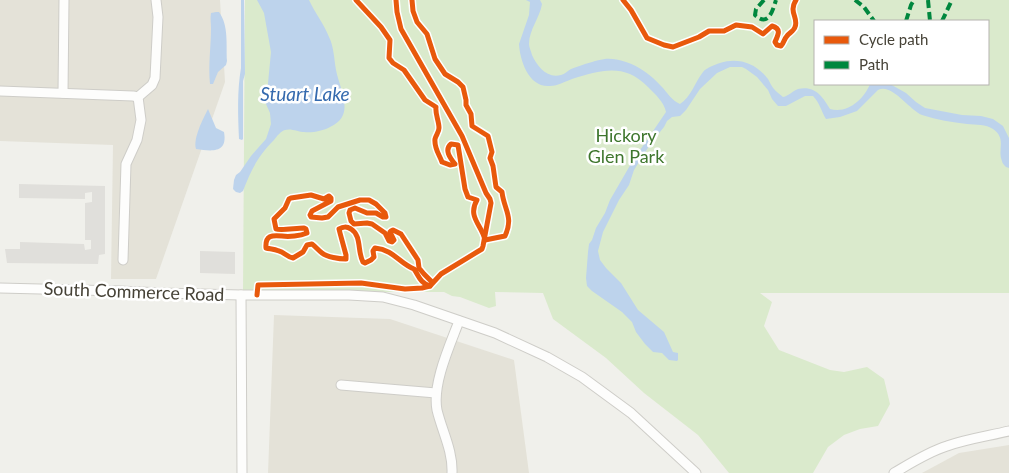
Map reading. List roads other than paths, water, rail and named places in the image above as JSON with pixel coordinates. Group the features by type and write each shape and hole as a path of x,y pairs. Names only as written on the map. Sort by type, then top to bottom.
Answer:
{"street":[{"path":"63,93 64,0"},
{"path":"0,91 136,96 152,85 156,78 158,17 156,0"},
{"path":"123,260 126,164 137,140 141,120 136,96"},
{"name":"South Commerce Road","path":"0,288 241,295 242,473"},
{"path":"241,295 349,295 383,297 414,305 495,333 539,353 582,377 631,413 696,473"},
{"path":"452,473 452,462 437,409 436,393 459,320"},
{"path":"341,385 436,393"},
{"path":"894,473 933,451 947,446 962,441 1009,432"}],"water":[{"path":"241,0 244,0 245,74 243,81 242,140 239,139 238,112 241,68"},
{"name":"Stuart Lake","path":"257,0 309,0 331,41 336,70 343,94 344,109 338,122 324,130 302,132 287,130 281,133 259,158 243,191 240,193 233,189 236,175 266,139 271,124 270,113 266,104 271,52 264,13"},
{"path":"526,0 540,0 542,4 529,39 529,45 537,63 543,71 551,75 561,75 573,68 601,60 620,60 636,66 645,72 672,99 680,104 706,69 727,61 740,61 752,65 763,73 772,87 783,97 798,89 814,90 830,109 837,110 854,104 864,95 870,85 892,85 906,93 925,108 962,115 981,116 993,119 1003,126 1009,138 1009,168 1002,162 1000,137 990,127 950,122 922,115 889,90 878,90 857,111 840,117 826,119 813,96 805,96 786,106 778,106 757,77 746,69 730,67 717,73 700,89 680,116 672,117 667,121 651,143 634,170 629,185 603,232 598,251 600,260 621,283 638,310 664,332 673,352 678,353 677,361 669,360 662,353 653,352 636,332 632,322 622,312 587,286 586,278 589,244 596,228 632,162 666,112 665,108 656,95 639,79 621,72 603,71 593,73 553,86 536,83 527,72 521,58 519,44 529,15 530,2"},
{"path":"219,12 224,23 227,61 226,65 218,72 213,84 210,84 211,13"},
{"path":"208,109 216,128 224,132 225,139 221,148 217,150 196,149 195,145 197,134"}],"park label":[{"name":"Hickory Glen Park","path":"626,146"}]}
